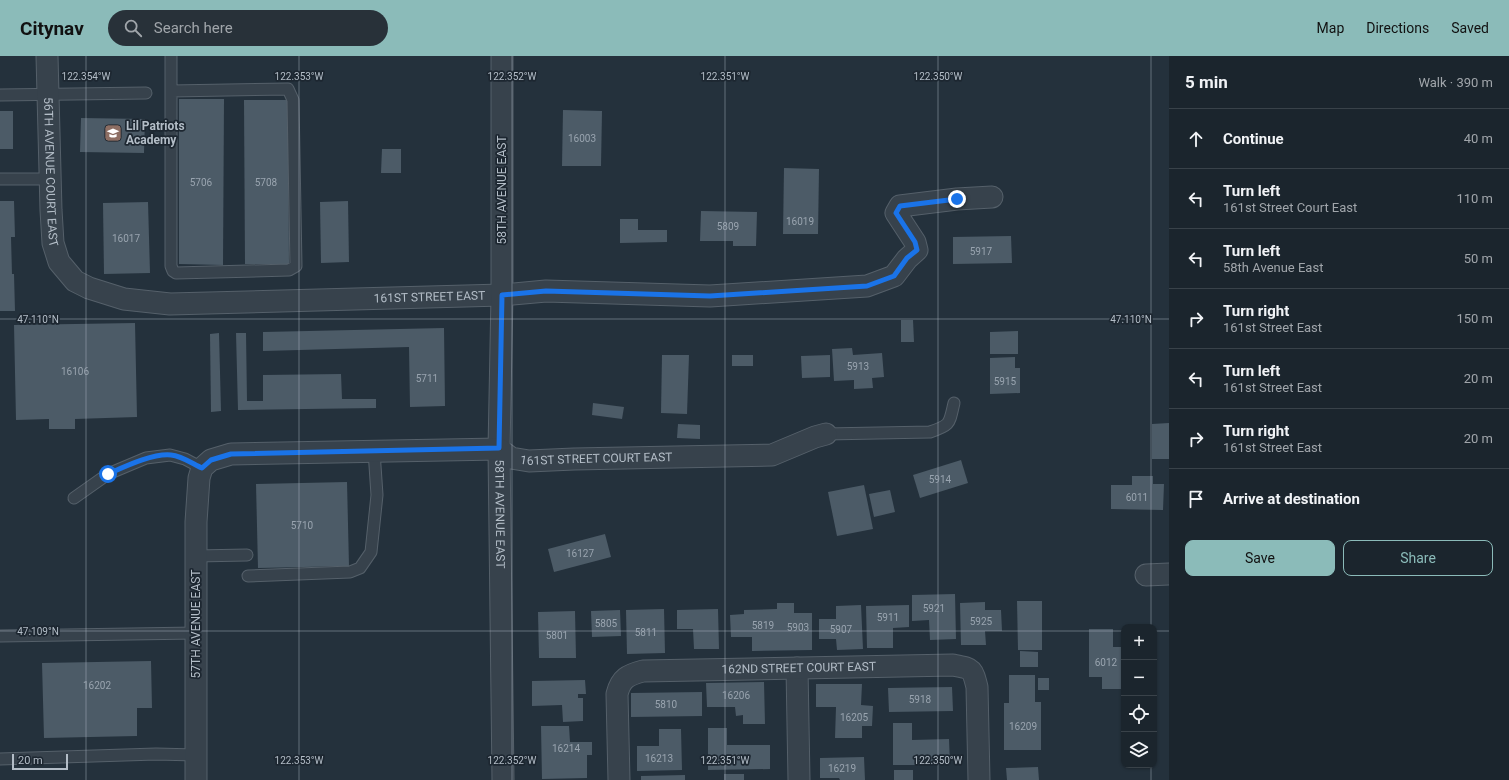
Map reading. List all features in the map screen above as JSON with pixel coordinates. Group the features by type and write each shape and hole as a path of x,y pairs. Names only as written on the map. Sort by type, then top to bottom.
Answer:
{"street":[{"name":"56TH AVENUE COURT EAST","path":"47,56 50,205 53,243 59,262 75,281"},
{"name":"58TH AVENUE EAST","path":"502,56 502,295 499,448 503,780"},
{"name":"161ST STREET EAST","path":"75,281 89,288 124,299 170,304 502,295 546,291 710,296 867,286 894,276 907,258 917,250 915,242 896,213 900,206 957,199 992,197"},
{"name":"161ST STREET COURT EAST","path":"499,448 511,458 529,461 772,455 826,434"},
{"path":"202,468 211,460 231,454 499,448"},
{"name":"57TH AVENUE EAST","path":"196,780 196,522 199,478 202,468"},
{"path":"1146,575 1169,574"},
{"name":"162ND STREET COURT EAST","path":"619,780 617,694 620,684 631,674 643,671 953,665 969,668 973,672 977,686 979,780"},
{"path":"797,668 799,780"}],"lane":[{"path":"171,56 171,91 171,266 173,271 176,273 289,270 294,268 296,266 296,250 293,100 291,93 288,89 171,91"},
{"path":"0,95 146,93"},
{"path":"0,179 50,179"},
{"path":"826,434 930,432 944,427 949,422 954,403"},
{"path":"248,576 350,572 360,568 371,552 372,545 377,495 374,451"},
{"path":"74,498 108,474 146,458 170,455 184,459 202,468"},
{"path":"196,556 247,555"},
{"path":"0,636 196,633"},
{"path":"0,759 156,754 196,756"}],"building":[{"path":"179,99 224,99 223,265 179,264"},
{"path":"244,100 288,100 289,264 245,264"},
{"path":"563,110 602,111 601,166 562,166"},
{"path":"0,111 13,111 13,149 0,149"},
{"path":"81,118 145,119 144,153 80,152"},
{"path":"382,149 401,149 401,173 381,173"},
{"path":"784,168 819,169 818,234 783,234"},
{"path":"0,201 14,201 15,237 11,237 15,311 0,311"},
{"path":"348,201 349,262 321,263 320,202"},
{"path":"148,202 150,273 104,274 103,203"},
{"path":"701,211 757,212 756,246 733,246 733,241 700,241"},
{"path":"620,219 638,219 638,230 667,230 667,242 620,243"},
{"path":"1011,236 1012,263 953,264 953,237"},
{"path":"901,320 913,320 914,342 901,342"},
{"path":"135,323 137,417 75,419 75,429 49,429 49,419 16,420 14,325"},
{"path":"444,328 445,406 410,407 409,347 263,351 263,332"},
{"path":"1018,331 1018,354 990,354 990,332"},
{"path":"219,333 221,411 211,412 210,334"},
{"path":"236,333 246,333 247,401 263,401 263,375 341,374 342,399 376,399 376,408 238,410"},
{"path":"852,348 853,355 882,353 884,377 872,378 873,388 854,389 854,380 834,381 832,349"},
{"path":"662,355 689,355 687,414 661,413"},
{"path":"732,355 753,355 753,366 732,366"},
{"path":"830,355 830,377 802,378 801,356"},
{"path":"1015,357 1015,368 1020,368 1020,393 990,394 990,358"},
{"path":"593,403 624,407 622,419 592,415"},
{"path":"1169,423 1169,459 1152,459 1152,424"},
{"path":"678,424 700,425 700,439 677,438"},
{"path":"961,460 968,483 920,498 913,475"},
{"path":"1132,476 1153,476 1153,484 1164,484 1163,510 1111,509 1111,485 1132,485"},
{"path":"347,482 349,566 258,568 256,484"},
{"path":"864,485 873,529 837,536 828,492"},
{"path":"890,490 895,512 874,517 869,494"},
{"path":"605,534 611,557 554,572 548,549"},
{"path":"955,594 956,639 930,640 929,620 912,621 912,595"},
{"path":"1017,601 1042,601 1042,650 1018,650"},
{"path":"985,602 985,610 1001,610 1002,631 985,631 986,645 961,645 960,603"},
{"path":"777,603 794,603 794,613 812,613 812,650 752,651 752,637 731,637 730,615 744,614 744,610 777,609"},
{"path":"861,605 863,649 837,650 836,639 819,639 819,619 836,619 836,606"},
{"path":"909,605 909,627 893,628 893,648 867,648 866,606"},
{"path":"664,609 665,653 627,654 626,610"},
{"path":"718,609 719,649 694,649 693,629 677,629 677,610"},
{"path":"620,610 621,636 592,637 591,611"},
{"path":"575,611 576,658 539,658 538,612"},
{"path":"1089,629 1113,629 1113,647 1121,647 1121,689 1102,689 1102,677 1089,677"},
{"path":"1020,651 1038,652 1038,667 1020,667"},
{"path":"151,661 152,708 137,708 137,736 44,738 42,663"},
{"path":"1009,675 1035,675 1035,702 1041,702 1041,750 1004,750 1004,703 1009,703"},
{"path":"1038,678 1049,678 1049,690 1038,690"},
{"path":"585,680 586,694 578,694 578,698 583,698 583,721 563,722 562,705 532,706 532,681"},
{"path":"764,682 765,724 743,724 743,715 736,716 735,707 707,707 706,683"},
{"path":"816,684 862,684 861,705 873,706 872,726 862,726 862,738 835,738 836,707 816,707"},
{"path":"952,687 953,711 889,712 888,688"},
{"path":"702,692 702,716 631,717 631,693"},
{"path":"893,723 912,723 912,740 949,739 950,765 893,765"},
{"path":"541,726 569,726 570,742 592,742 592,755 587,755 587,778 542,779"},
{"path":"708,728 727,728 727,745 770,745 770,769 708,770"},
{"path":"659,729 681,729 682,770 637,771 637,746 659,746"},
{"path":"864,757 865,780 820,778 820,758"},
{"path":"1038,767 1039,780 1007,780 1006,768"},
{"path":"894,770 913,770 913,780 894,780"},
{"path":"724,774 744,774 744,780 724,780"},
{"path":"685,775 685,780 641,780 641,776"}],"place":[{"name":"Lil Patriots Academy","path":"113,133"}],"route":[{"path":"108,474 146,458 170,455 184,459 202,468 211,460 231,454 499,448 502,295 546,291 710,296 867,286 894,276 907,258 917,250 915,242 896,213 900,206 957,199"}]}
